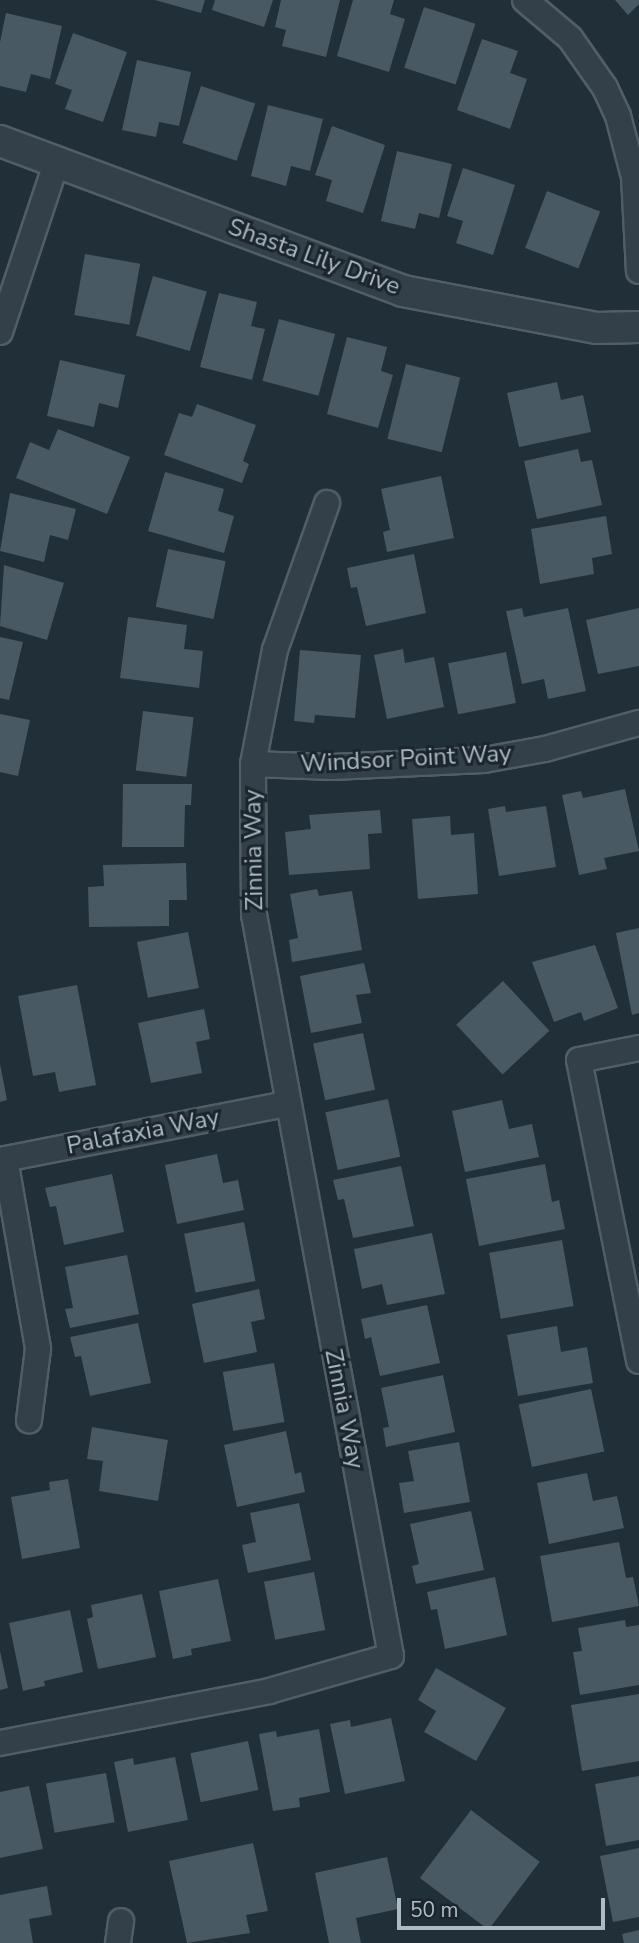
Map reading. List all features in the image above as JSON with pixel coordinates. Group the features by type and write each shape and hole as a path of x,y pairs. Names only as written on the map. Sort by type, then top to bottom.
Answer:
{"street":[{"path":"525,0 570,38 600,80 618,116 635,177 639,271"},
{"name":"Shasta Lily Drive","path":"0,141 403,291 528,318 597,328 639,327"},
{"path":"0,332 57,161"},
{"name":"Zinnia Way","path":"0,1742 269,1691 391,1656 286,1104 254,915 253,765 275,650 327,503"},
{"name":"Windsor Point Way","path":"253,765 332,767 484,760 545,749 639,723"},
{"path":"639,1048 579,1060 639,1361"},
{"name":"Palafaxia Way","path":"3,1159 286,1104"},
{"path":"3,1159 38,1349 29,1420"}],"building":[{"path":"155,0 205,0 201,13"},
{"path":"215,0 273,0 264,27 212,10"},
{"path":"281,0 340,0 326,57 282,46 286,30 275,27"},
{"path":"353,0 394,0 390,14 405,19 389,72 337,56"},
{"path":"615,0 639,0 639,4 628,15"},
{"path":"424,7 475,24 456,85 404,68"},
{"path":"6,13 62,26 50,79 31,74 26,92 0,86 0,42"},
{"path":"73,33 127,52 103,122 65,109 72,90 55,84"},
{"path":"482,39 518,51 510,73 527,79 510,129 457,110"},
{"path":"137,60 191,72 179,126 159,122 156,137 122,130"},
{"path":"201,86 255,104 237,161 182,143"},
{"path":"268,105 323,119 310,171 291,166 286,186 251,176"},
{"path":"332,126 385,145 363,213 326,201 332,180 315,175"},
{"path":"397,151 452,164 439,218 419,213 415,229 381,221"},
{"path":"463,168 515,185 493,255 456,243 463,221 447,216"},
{"path":"547,191 600,211 578,268 525,248"},
{"path":"85,254 140,264 129,325 74,315"},
{"path":"153,276 207,291 190,351 136,336"},
{"path":"219,293 257,302 251,326 265,329 252,380 200,367"},
{"path":"279,319 335,334 318,396 262,381"},
{"path":"347,337 387,347 381,371 393,375 378,428 327,414"},
{"path":"60,360 125,375 118,408 99,403 94,427 47,416"},
{"path":"406,364 460,378 442,452 387,439"},
{"path":"557,382 561,400 583,395 591,432 519,447 507,393"},
{"path":"197,404 256,425 243,461 249,464 242,483 164,455 179,413 192,417"},
{"path":"58,429 130,457 107,514 16,478 30,442 49,450"},
{"path":"578,449 581,462 592,460 602,505 537,519 524,461"},
{"path":"165,472 224,489 218,511 234,516 224,553 148,531"},
{"path":"441,476 454,538 387,552 383,532 390,530 381,489"},
{"path":"10,493 76,509 68,540 50,535 44,562 0,551"},
{"path":"606,516 612,554 592,558 594,574 540,584 531,529"},
{"path":"168,549 226,561 213,619 156,607"},
{"path":"414,554 426,613 366,626 357,587 351,588 347,568"},
{"path":"4,565 64,583 47,640 0,626"},
{"path":"522,608 524,617 568,608 586,691 548,699 544,679 522,684 506,611"},
{"path":"639,608 639,666 598,674 586,620"},
{"path":"128,617 187,625 184,649 203,651 199,688 120,678"},
{"path":"0,637 23,642 9,700 0,698"},
{"path":"403,649 405,663 434,657 444,707 387,719 374,655"},
{"path":"300,650 361,655 355,718 315,715 314,723 294,721"},
{"path":"506,652 516,703 458,714 448,663"},
{"path":"143,711 194,717 186,777 136,771"},
{"path":"0,714 30,720 18,776 0,772"},
{"path":"123,784 192,784 191,805 185,805 184,847 122,847"},
{"path":"625,789 639,851 604,858 607,869 579,875 562,795 581,791 583,798"},
{"path":"505,806 506,812 546,806 556,867 499,876 488,809"},
{"path":"380,810 382,833 368,834 370,869 289,875 285,832 311,829 309,815"},
{"path":"450,816 451,835 474,833 478,894 418,899 412,819"},
{"path":"186,863 187,900 169,900 169,926 89,927 88,887 104,886 103,865"},
{"path":"317,889 319,896 352,891 362,950 292,962 289,940 298,938 290,894"},
{"path":"639,928 639,1013 632,1015 616,933"},
{"path":"188,932 199,988 148,998 137,942"},
{"path":"595,945 618,1008 584,1021 581,1012 554,1022 532,962"},
{"path":"364,963 371,993 356,995 362,1023 311,1033 300,976"},
{"path":"503,981 549,1031 503,1074 456,1025"},
{"path":"77,985 96,1085 59,1092 55,1072 33,1076 18,996"},
{"path":"204,1009 210,1039 196,1042 202,1073 151,1083 138,1023"},
{"path":"363,1033 375,1090 325,1100 313,1044"},
{"path":"0,1064 7,1100 0,1102"},
{"path":"388,1099 400,1157 338,1170 325,1112"},
{"path":"502,1100 509,1129 532,1124 539,1157 465,1172 452,1111"},
{"path":"217,1154 223,1183 238,1180 244,1210 177,1224 165,1165"},
{"path":"545,1164 552,1202 559,1200 565,1229 479,1246 466,1179"},
{"path":"401,1166 414,1226 353,1238 344,1199 338,1200 333,1180"},
{"path":"112,1174 124,1232 64,1245 56,1206 50,1207 45,1188"},
{"path":"244,1222 255,1281 196,1293 184,1234"},
{"path":"432,1233 445,1294 387,1305 382,1284 362,1289 354,1249"},
{"path":"562,1240 574,1306 501,1319 489,1253"},
{"path":"127,1255 139,1314 70,1328 65,1309 73,1308 65,1267"},
{"path":"259,1289 265,1319 251,1322 257,1352 204,1363 192,1304"},
{"path":"427,1305 440,1363 380,1376 371,1337 365,1339 361,1319"},
{"path":"138,1323 151,1383 90,1396 81,1356 75,1357 70,1337"},
{"path":"557,1326 561,1352 587,1347 593,1383 518,1396 507,1335"},
{"path":"274,1363 284,1422 233,1431 223,1372"},
{"path":"443,1375 455,1432 386,1447 383,1428 389,1427 381,1388"},
{"path":"591,1389 604,1452 532,1467 519,1404"},
{"path":"92,1427 168,1440 158,1501 99,1491 103,1461 87,1459"},
{"path":"286,1431 295,1474 301,1472 305,1492 237,1507 224,1445"},
{"path":"459,1442 470,1502 404,1513 399,1483 414,1481 408,1451"},
{"path":"587,1473 593,1501 617,1496 624,1528 549,1544 537,1483"},
{"path":"68,1479 80,1548 22,1559 11,1497 50,1490 49,1482"},
{"path":"299,1503 311,1560 248,1573 242,1545 256,1542 250,1513"},
{"path":"471,1511 484,1570 416,1584 412,1566 419,1564 410,1524"},
{"path":"619,1542 626,1578 633,1577 639,1606 552,1622 540,1556"},
{"path":"314,1572 325,1630 275,1640 264,1582"},
{"path":"495,1577 507,1635 445,1649 437,1609 431,1610 427,1592"},
{"path":"218,1579 231,1641 191,1649 192,1655 173,1659 159,1591"},
{"path":"142,1594 156,1657 98,1669 87,1619 93,1617 91,1605"},
{"path":"70,1610 83,1672 44,1681 45,1686 23,1691 9,1623"},
{"path":"625,1620 626,1627 639,1625 639,1685 580,1695 573,1652 582,1651 578,1628"},
{"path":"0,1651 8,1688 0,1690"},
{"path":"436,1668 506,1708 476,1761 424,1732 436,1711 418,1700"},
{"path":"639,1694 639,1761 582,1771 571,1705"},
{"path":"391,1718 405,1781 345,1794 330,1724 350,1720 351,1727"},
{"path":"319,1729 330,1792 299,1798 300,1807 273,1811 259,1734 276,1731 277,1737"},
{"path":"248,1741 258,1790 201,1802 190,1753"},
{"path":"175,1757 188,1820 128,1832 114,1762 133,1758 134,1765"},
{"path":"106,1773 115,1822 55,1833 46,1784"},
{"path":"639,1776 639,1840 606,1846 595,1784"},
{"path":"29,1786 43,1849 0,1858 0,1792"},
{"path":"471,1810 540,1862 489,1930 420,1878"},
{"path":"253,1843 268,1911 246,1915 250,1933 187,1943 169,1861"},
{"path":"639,1848 639,1917 613,1922 600,1856"},
{"path":"387,1857 398,1909 356,1918 361,1943 329,1943 315,1873"},
{"path":"47,1886 52,1915 29,1919 33,1943 0,1943 0,1895"},
{"path":"639,1930 639,1943 624,1943 622,1934"}]}
